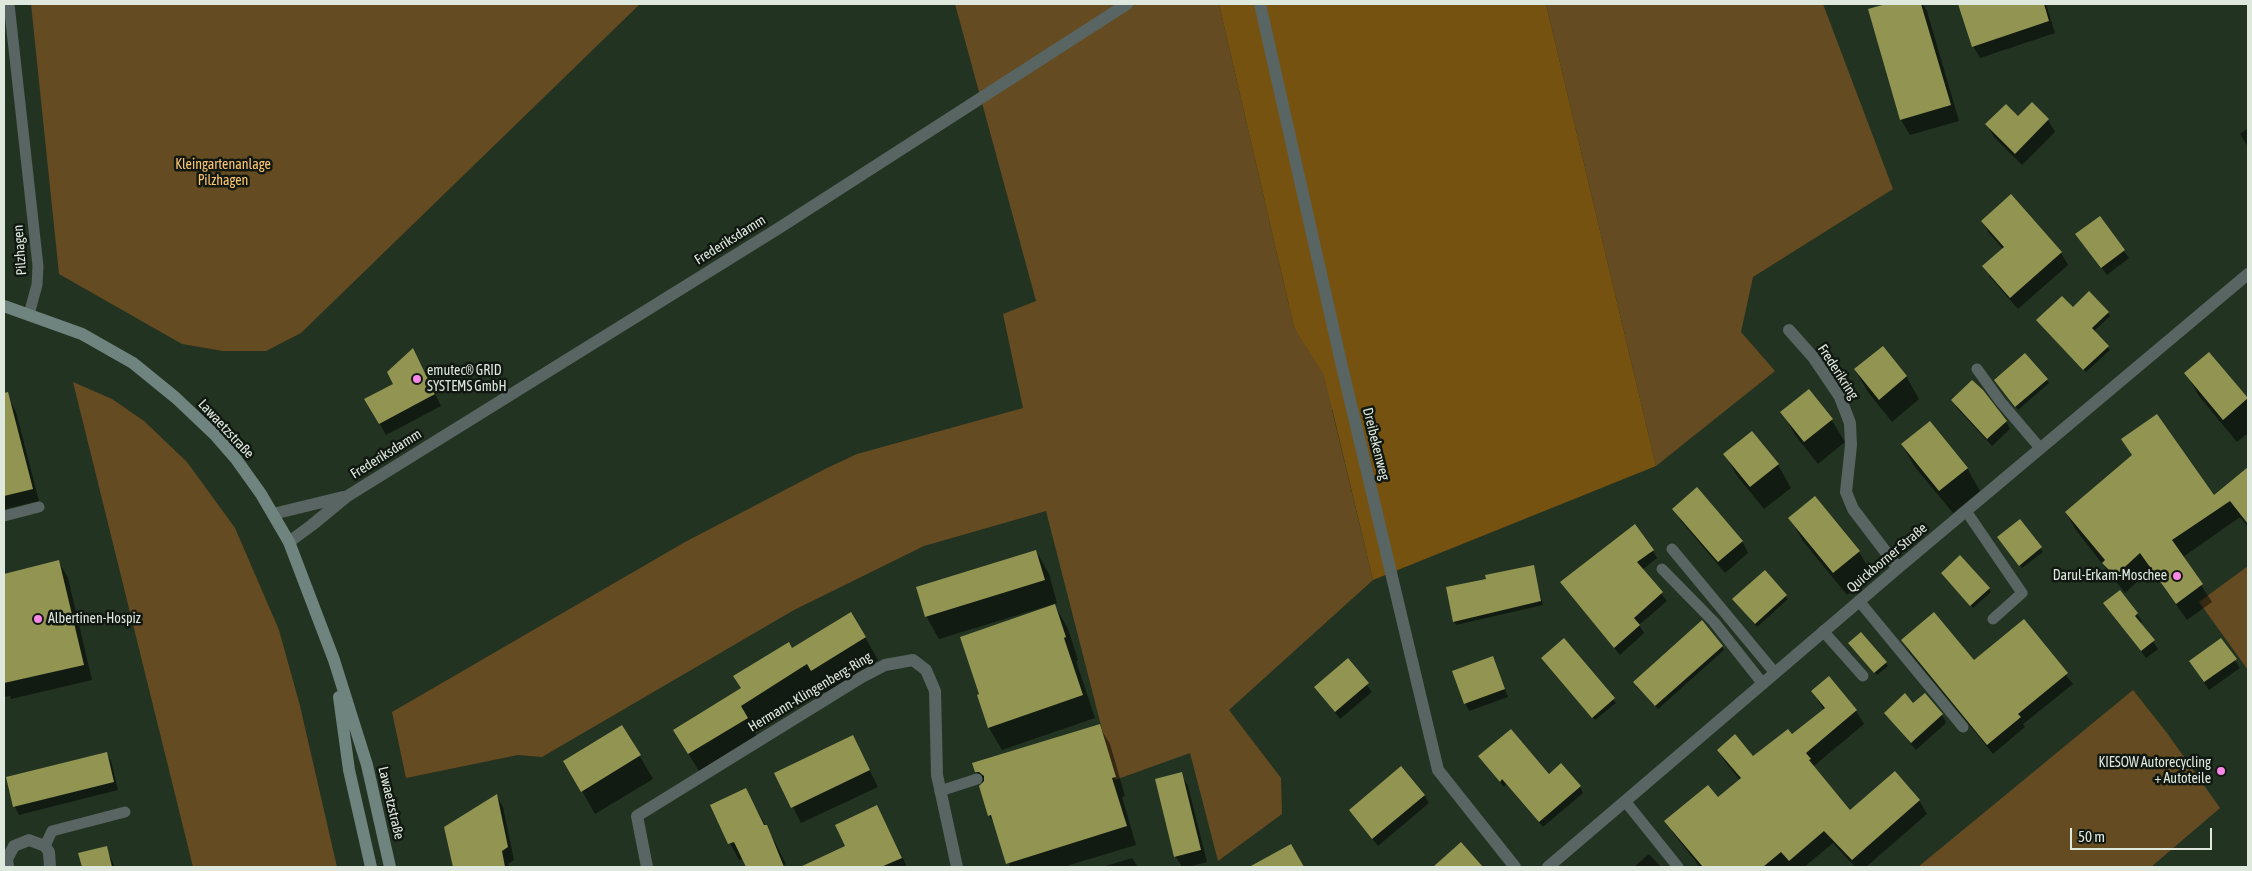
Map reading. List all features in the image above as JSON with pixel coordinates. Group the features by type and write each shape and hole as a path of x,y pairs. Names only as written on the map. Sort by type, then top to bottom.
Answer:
{"street":[{"name":"Frederiksdamm","path":"289,542 346,497 779,228 1127,4"},
{"name":"Dreibekenweg","path":"1260,4 1343,371 1438,770 1515,867"},
{"name":"Quickborner Straße","path":"1548,867 1859,601 2248,274"},
{"name":"Lawaetzstraße","path":"4,306 82,334 133,363 176,398 216,436 236,459 273,514 289,542 334,660 367,765 390,867"},
{"name":"Frederikring","path":"1789,330 1813,357 1840,397 1850,423 1851,445 1846,492 1853,509 1898,568"},
{"name":"Frederiksdamm","path":"273,514 346,497"},
{"name":"Lawaetzstraße","path":"334,660 349,770 371,867"},
{"name":"Hermann-Klingenberg-Ring","path":"646,867 637,816 885,665 913,660 926,670 935,690 935,757 940,791 957,867"},
{"path":"8,867 7,859 14,846 29,840 44,846 49,852 50,867"}],"lane":[{"name":"Pilzhagen","path":"9,4 38,266 37,285 29,314"},
{"path":"1977,369 2000,401 2040,448"},
{"path":"4,516 39,507"},
{"path":"1966,511 2022,593 1994,619"},
{"path":"1672,549 1775,673"},
{"path":"1662,569 1714,622 1763,684"},
{"path":"1859,601 1963,728"},
{"path":"1824,632 1863,676"},
{"path":"940,791 977,779"},
{"path":"1625,801 1678,867"},
{"path":"44,846 52,831 125,812"}],"green space":[{"name":"Kleingartenanlage Pilzhagen","path":"31,4 640,4 301,333 266,351 223,351 182,344 59,274"},
{"path":"955,4 1219,4 1294,327 1343,371 1332,410 1373,580 1229,710 1281,778 1282,814 1218,861 1190,753 1115,780 1046,511 924,546 794,610 542,757 518,755 406,778 392,712 685,542 827,468 857,454 1023,408 1003,314 1036,301"},
{"path":"1546,4 1823,4 1893,189 1753,277 1741,332 1775,371 1656,466"},
{"path":"73,382 112,399 144,421 187,462 235,528 279,630 300,706 337,867 193,867"},
{"path":"2248,566 2248,670 2199,602"},
{"path":"2133,690 2167,733 2220,808 2151,867 1918,867"}],"shaded area":[{"path":"1219,4 1546,4 1656,466 1373,580 1324,375 1294,327"}],"building":[{"path":"1886,4 1921,4 1951,105 1900,120 1868,9"},
{"path":"1958,4 2044,4 2049,21 1972,47"},
{"path":"2032,102 2049,119 2015,154 1985,124 2006,104 2018,116"},
{"path":"2011,194 2062,252 2010,298 1982,266 2004,247 1981,221"},
{"path":"2100,216 2125,250 2101,268 2075,234"},
{"path":"2089,291 2109,312 2092,328 2109,346 2083,370 2036,320 2062,296 2073,307"},
{"path":"1883,346 1907,376 1879,400 1854,369"},
{"path":"413,348 435,394 379,424 364,399 393,384 387,372"},
{"path":"2209,352 2248,398 2223,420 2184,373"},
{"path":"2025,353 2048,379 2015,407 1994,380"},
{"path":"1972,380 1983,390 2007,421 1987,439 1951,400"},
{"path":"1809,389 1833,419 1804,442 1780,412"},
{"path":"8,392 33,489 4,496 4,393"},
{"path":"2157,414 2214,495 2248,467 2248,524 2230,501 2172,540 2203,584 2176,604 2140,553 2115,576 2102,563 2105,560 2065,512 2132,455 2121,439"},
{"path":"1930,421 1968,468 1939,491 1901,444"},
{"path":"1752,431 1779,464 1750,487 1723,454"},
{"path":"1697,487 1743,541 1718,562 1672,509"},
{"path":"1815,496 1860,551 1833,573 1788,518"},
{"path":"2020,519 2042,547 2019,566 1997,537"},
{"path":"1635,524 1654,550 1637,562 1663,592 1634,618 1640,625 1614,648 1560,582"},
{"path":"1036,550 1045,580 925,617 916,587"},
{"path":"1960,555 1990,588 1970,606 1941,573"},
{"name":"Albertinen-Hospiz","path":"59,560 84,665 4,683 4,574"},
{"path":"1534,565 1541,601 1453,622 1446,587 1486,579 1485,575"},
{"path":"1765,570 1787,595 1755,624 1732,599"},
{"path":"2120,590 2138,613 2135,616 2155,640 2141,651 2103,603"},
{"path":"1055,604 1083,695 988,728 960,637"},
{"path":"851,612 866,637 811,671 807,664 741,706 748,718 688,754 673,730 741,688 733,676 789,642 792,648"},
{"path":"1934,612 1974,660 2024,619 2068,673 2018,714 2021,717 1987,745 1901,640"},
{"path":"1702,620 1723,646 1655,706 1633,682"},
{"path":"1861,632 1887,662 1874,673 1848,643"},
{"path":"1564,638 1615,698 1592,718 1541,658"},
{"path":"2221,638 2237,659 2204,682 2189,661"},
{"path":"1493,656 1505,689 1464,704 1452,671"},
{"path":"1348,658 1369,683 1335,712 1314,687"},
{"path":"1829,676 1857,710 1806,753 1811,759 1809,760 1850,810 1895,771 1920,800 1852,860 1824,831 1789,861 1781,852 1763,867 1703,867 1664,821 1708,785 1718,797 1741,778 1717,750 1735,734 1753,756 1788,729 1792,734 1825,708 1811,691"},
{"path":"1905,693 1913,703 1925,693 1943,714 1911,743 1884,713"},
{"path":"1100,724 1116,777 1112,778 1127,826 1006,864 991,815 988,816 979,786 984,781 984,776 979,772 975,772 972,763"},
{"path":"622,725 641,755 581,792 563,761"},
{"path":"1511,729 1549,774 1561,763 1581,786 1539,822 1502,779 1500,782 1478,756"},
{"path":"853,735 870,770 791,808 774,773"},
{"path":"107,752 114,782 13,807 6,777"},
{"path":"1401,766 1425,795 1372,839 1349,810"},
{"path":"1182,772 1201,850 1174,857 1155,779"},
{"path":"746,788 764,825 767,825 784,867 746,867 734,842 728,844 710,805"},
{"path":"497,794 508,847 502,851 505,867 453,867 444,827"},
{"path":"877,805 902,858 881,867 800,867 845,846 835,825"},
{"path":"1461,842 1483,867 1433,867"},
{"path":"1291,844 1304,867 1249,867"},
{"path":"107,846 112,867 82,867 78,853"}],"place":[{"name":"emutec® GRID SYSTEMS GmbH","path":"417,379"},
{"name":"Darul-Erkam-Moschee","path":"2177,576"},
{"name":"Albertinen-Hospiz","path":"38,619"},
{"name":"KIESOW Autorecycling + Autoteile","path":"2221,771"}]}
